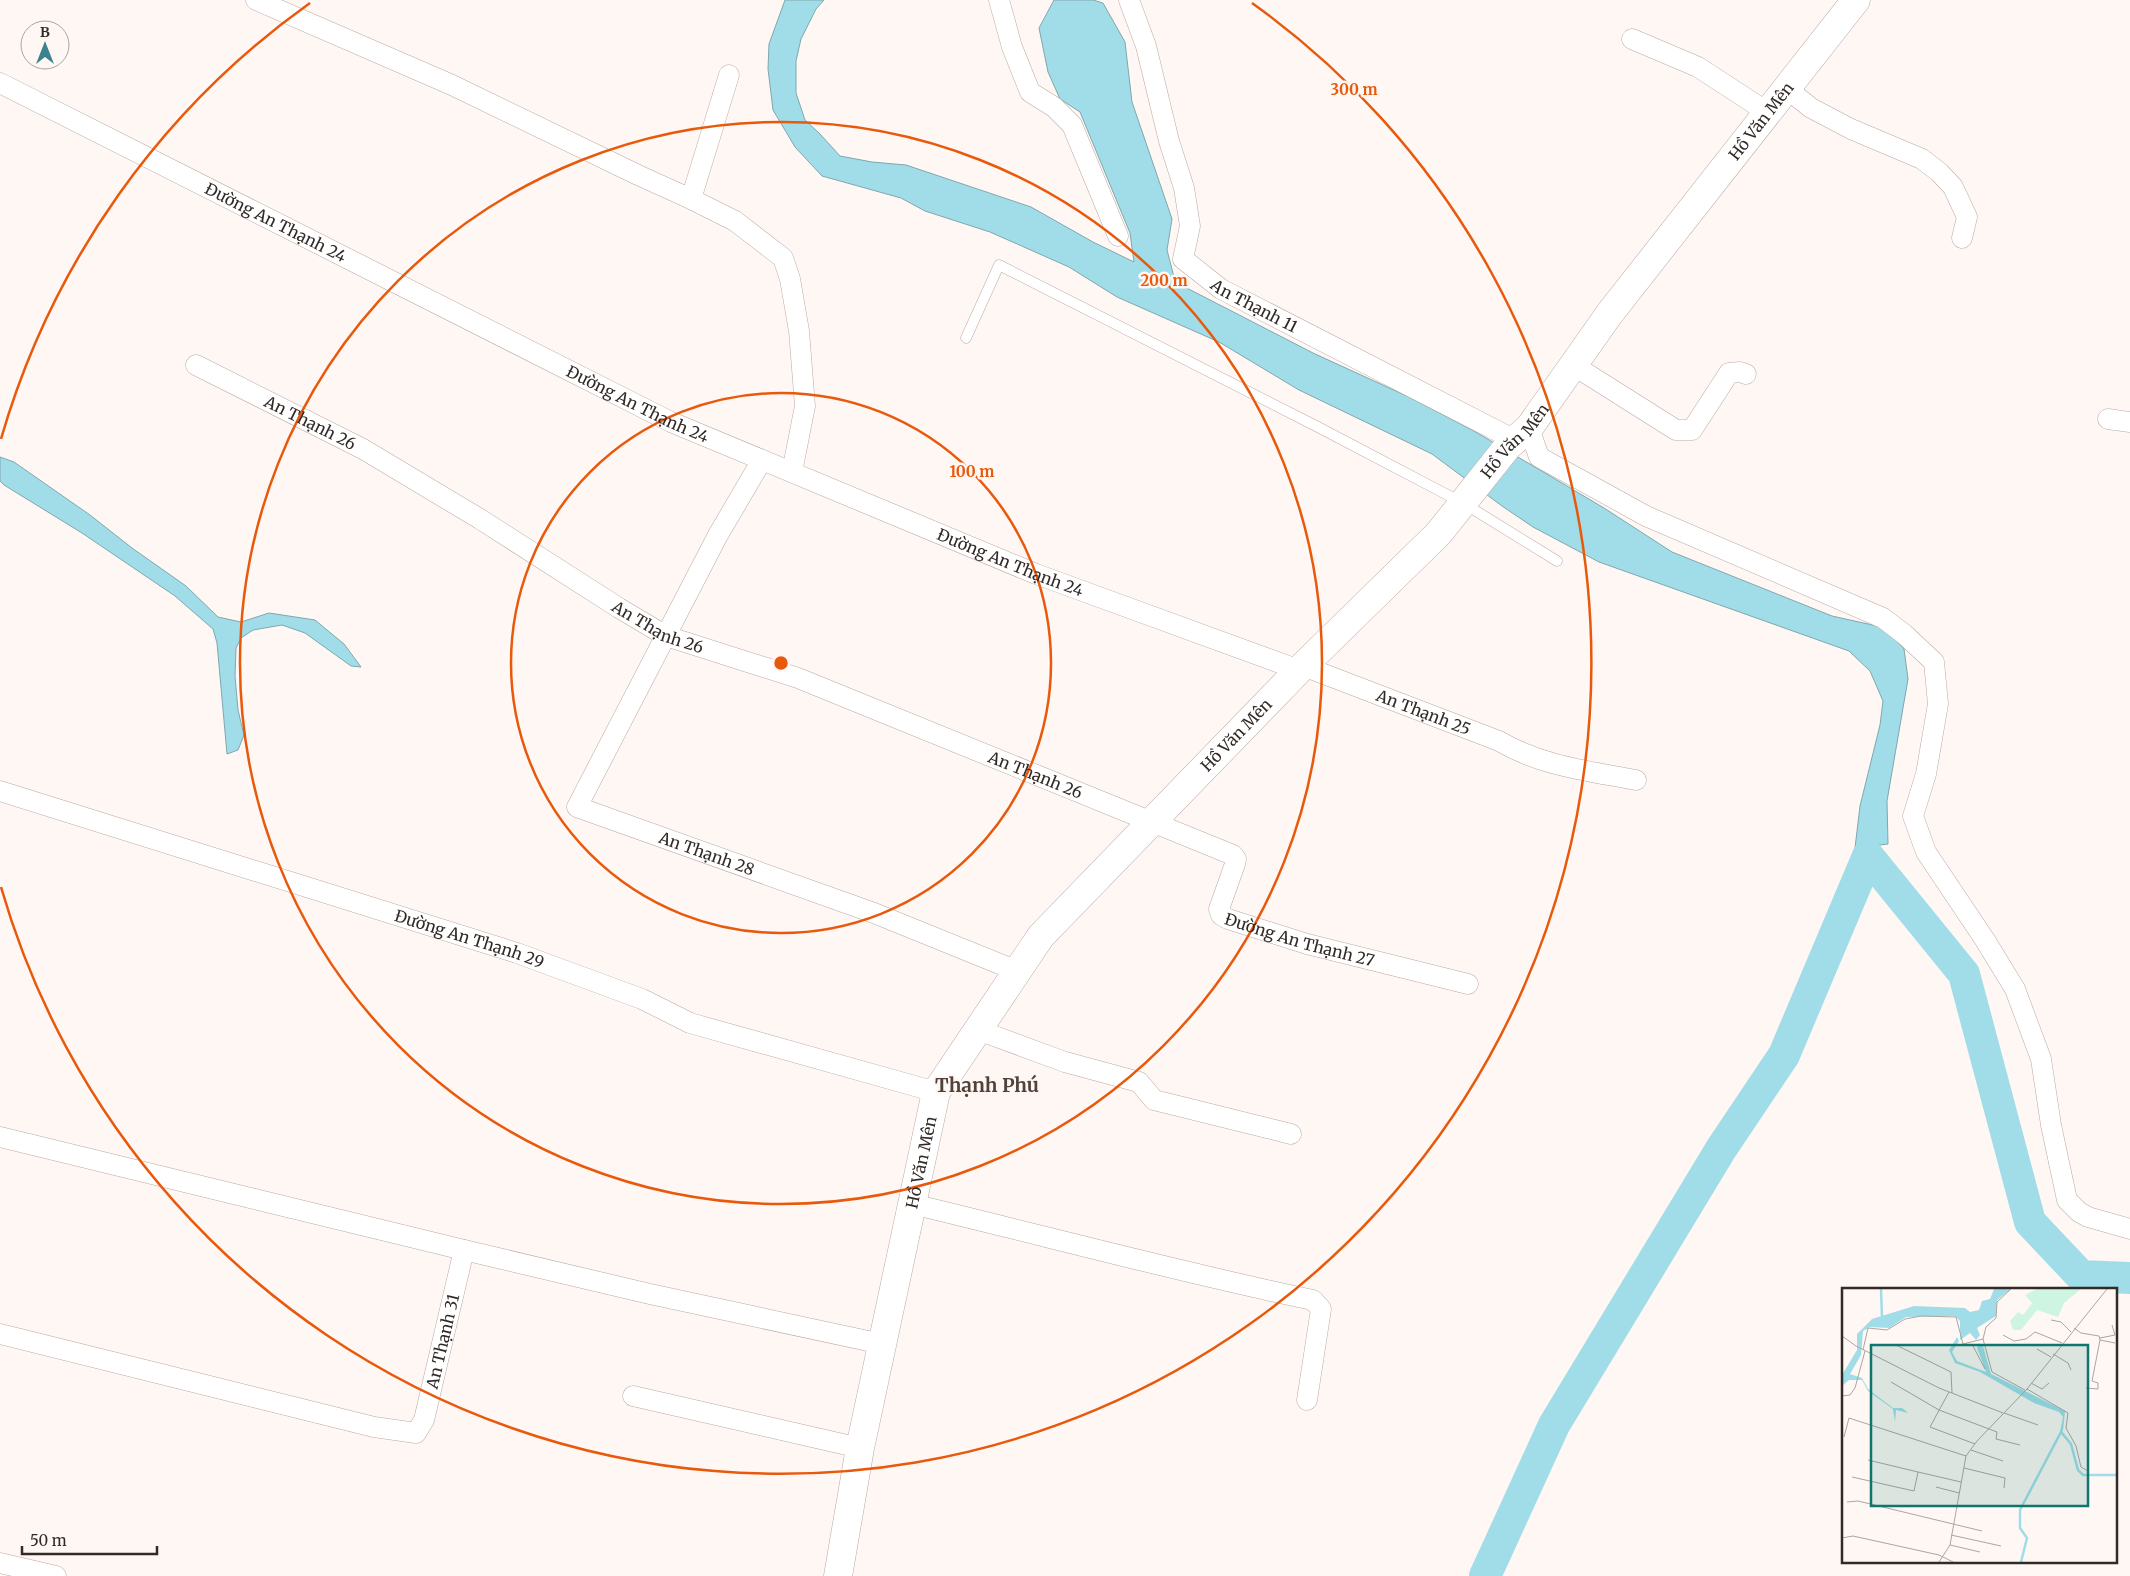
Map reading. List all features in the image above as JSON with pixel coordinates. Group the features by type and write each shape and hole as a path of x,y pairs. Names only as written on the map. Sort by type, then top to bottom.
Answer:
{"street":[{"path":"256,0 452,85 691,199 735,221 783,258 790,279 799,331 805,406 792,472"},
{"path":"999,0 1012,47 1030,92 1054,107 1072,126 1118,236"},
{"name":"An Thạnh 11","path":"1129,0 1146,46 1168,141 1184,188 1190,226 1183,260 1221,289 1517,438"},
{"name":"Hồ Văn Mên","path":"838,1576 860,1448 936,1092 1041,936 1301,668 1439,533 1517,438 1610,313 1856,0"},
{"path":"1632,39 1698,68 1767,112"},
{"path":"691,199 729,75"},
{"name":"Đường An Thạnh 24","path":"0,84 671,422 1036,574 1301,668"},
{"path":"1786,88 1811,108 1851,129 1922,159 1939,172 1953,187 1967,217 1962,238"},
{"name":"An Thạnh 26","path":"196,365 363,449 480,519 618,608 666,636 798,678 1153,820"},
{"path":"1573,365 1676,430 1682,431 1692,430 1730,373 1740,372 1746,374"},
{"path":"2108,419 2130,422"},
{"path":"1517,438 1538,457 1646,516 1882,618 1904,634 1934,662 1938,704 1926,774 1913,816 1926,852 1985,940 2015,989 2041,1058 2051,1125 2067,1200 2078,1212 2088,1217 2130,1229"},
{"path":"666,636 718,535 762,460"},
{"name":"An Thạnh 28","path":"666,636 577,807 874,913 1017,971"},
{"name":"An Thạnh 25","path":"1301,668 1490,738 1519,753 1541,761 1636,780"},
{"name":"Đường An Thạnh 29","path":"0,791 518,953 642,999 690,1023 936,1092"},
{"name":"Đường An Thạnh 27","path":"1153,820 1233,855 1236,859 1235,864 1219,909 1221,915 1228,919 1308,944 1468,984"},
{"path":"978,1030 1065,1062 1139,1082 1154,1100 1291,1134"},
{"path":"0,1138 464,1250 882,1344"},
{"path":"912,1204 1144,1262 1313,1300 1321,1309 1307,1400"},
{"name":"An Thạnh 31","path":"0,1334 374,1427 416,1433 424,1420 464,1250"},
{"path":"633,1396 860,1448"},
{"path":"0,1562 56,1576"}],"lane":[{"path":"966,338 999,265 1316,426 1468,498 1557,561"}],"water":[{"path":"785,0 824,0 816,9 801,39 796,61 796,93 805,120 840,156 872,162 906,165 1031,207 1093,242 1134,262 1130,233 1080,112 1060,99 1048,72 1039,28 1054,0 1093,0 1103,3 1125,42 1132,102 1172,219 1167,250 1174,277 1179,284 1313,353 1409,397 1474,431 1604,508 1672,552 1832,616 1886,628 1904,649 1908,679 1887,801 1888,844 1855,848 1860,806 1880,725 1883,701 1870,671 1849,651 1599,562 1533,527 1432,454 1299,390 1219,342 1117,297 1069,267 990,232 925,211 901,198 822,176 795,147 773,110 768,69 769,44"},
{"path":"0,457 14,462 90,515 132,548 186,586 218,617 241,622 269,613 315,620 344,644 361,667 351,666 305,633 282,625 253,630 241,638 236,648 235,676 238,710 244,735 238,750 227,754 217,643 213,629 175,596 82,533 4,485 0,481"}],"waterway":[{"path":"1485,1576 1554,1425 1721,1149 1784,1055 1868,856 1964,974 2030,1222 2081,1276 2130,1278"}],"district":[{"name":"Thạnh Phú","path":"987,1085"}]}
